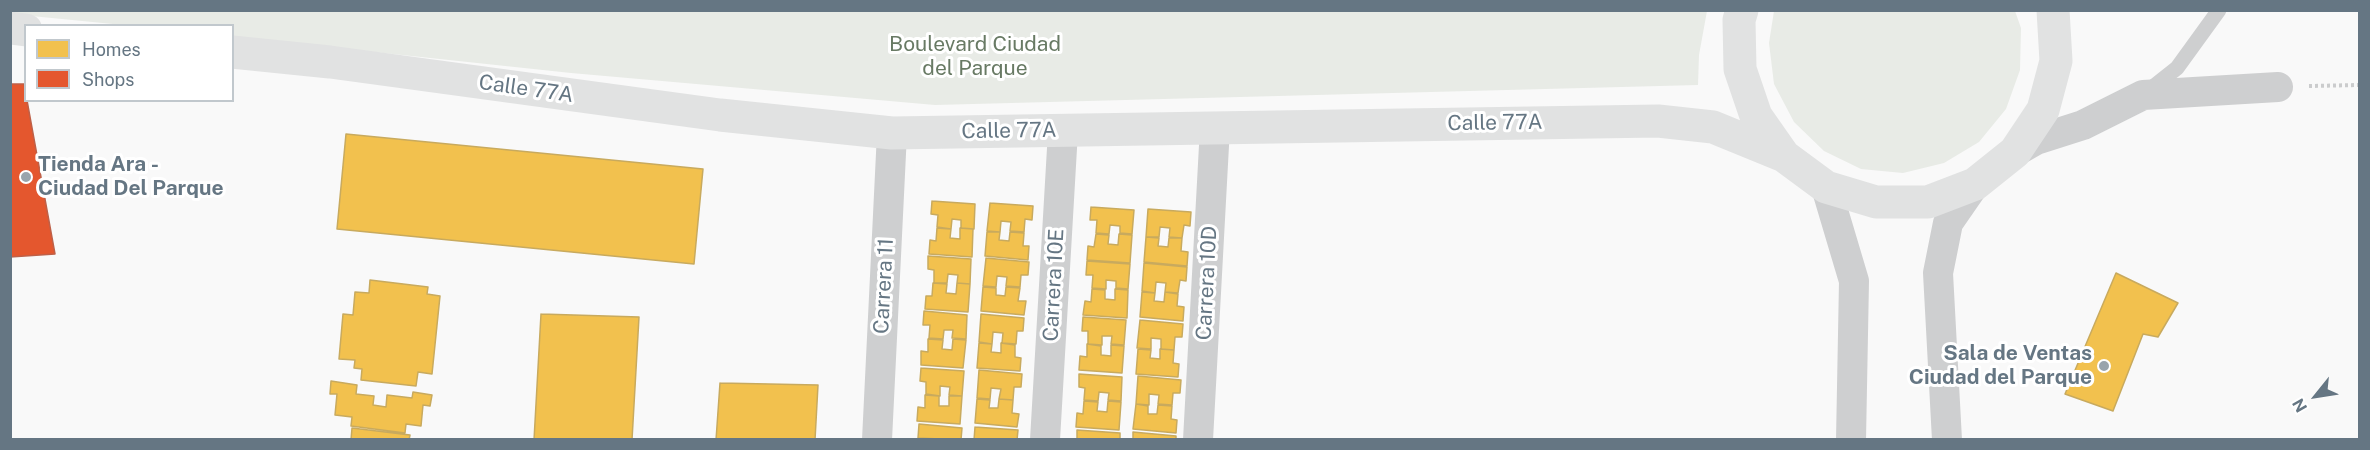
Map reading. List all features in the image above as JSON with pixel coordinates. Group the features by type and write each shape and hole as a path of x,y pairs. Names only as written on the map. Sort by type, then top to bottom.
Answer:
{"street":[{"path":"1742,10 1739,20 1740,69 1756,116 1784,156 1826,187 1876,202 1928,202 1976,184"},
{"path":"2015,152 2043,110 2056,61 2053,10"},
{"name":"Calle 77A","path":"234,51 330,62 720,116 892,133 1658,121 1713,127 1784,156"},
{"path":"1947,440 1938,273 1948,223 1976,184 2015,152 2036,140 2083,125 2143,95 2278,87"},
{"name":"Carrera 10D","path":"1198,440 1215,127"},
{"name":"Carrera 10E","path":"1045,440 1063,131"},
{"name":"Carrera 11","path":"877,440 892,133"},
{"path":"1826,187 1854,281 1851,440"}],"lane":[{"path":"2143,95 2177,68 2219,10"}],"path":[{"path":"2278,87 2360,85"}],"green space":[{"name":"Boulevard Ciudad del Parque","path":"11,10 1707,11 1699,55 1698,85 935,105 571,73 234,37 234,24 113,24 11,14"},
{"path":"1774,11 2015,11 2021,28 2020,70 2006,109 1979,142 1944,163 1903,173 1861,169 1824,151 1794,122 1774,84 1769,43"}],"building: Homes":[{"path":"346,134 703,169 694,264 337,229"},
{"path":"932,201 975,204 974,229 961,228 961,220 952,219 951,229 937,227 938,215 931,214"},
{"path":"990,203 1033,206 1032,220 1025,219 1024,232 1010,231 1011,222 1001,221 1000,232 987,231"},
{"path":"1091,207 1134,210 1132,234 1120,233 1120,226 1110,225 1109,234 1096,233 1097,220 1090,220"},
{"path":"1148,209 1191,212 1190,226 1184,225 1182,238 1169,237 1170,228 1160,227 1159,237 1146,237"},
{"path":"937,228 951,229 950,238 960,239 960,228 973,229 972,257 929,254 930,240 936,241"},
{"path":"987,232 1000,232 999,240 1009,241 1010,232 1024,233 1023,246 1029,246 1028,260 985,256"},
{"path":"1096,234 1109,235 1108,244 1118,245 1119,234 1132,235 1130,263 1087,260 1088,246 1094,247"},
{"path":"1146,237 1159,238 1158,246 1168,247 1169,238 1182,238 1181,251 1188,252 1187,266 1144,262"},
{"path":"928,256 971,259 970,284 957,283 958,275 948,274 947,283 934,283 934,270 928,269"},
{"path":"986,258 1029,262 1028,275 1021,275 1020,287 1006,286 1007,277 997,276 996,287 983,286"},
{"path":"1087,261 1130,264 1128,289 1116,288 1116,281 1106,280 1106,289 1092,288 1093,275 1086,275"},
{"path":"1144,263 1187,267 1186,281 1180,280 1178,293 1165,292 1166,283 1156,282 1155,293 1142,291"},
{"name":"Sala de Ventas Ciudad del Parque","path":"2116,273 2178,303 2158,337 2143,334 2113,411 2065,394"},
{"path":"370,280 428,287 427,294 440,296 432,374 418,372 416,386 361,380 362,369 354,368 355,360 339,359 343,314 353,315 355,292 369,293"},
{"path":"933,283 947,284 946,293 956,294 957,283 970,284 968,312 925,309 926,296 932,296"},
{"path":"983,287 996,288 996,295 1005,296 1006,287 1020,288 1018,301 1026,301 1024,315 981,311"},
{"path":"1092,289 1105,290 1105,299 1115,300 1115,289 1128,290 1127,318 1083,315 1085,301 1091,302"},
{"path":"1142,292 1155,293 1154,301 1164,302 1165,292 1178,294 1177,306 1184,307 1183,321 1140,317"},
{"path":"924,311 967,315 966,339 952,338 953,330 944,330 943,339 929,338 930,325 923,325"},
{"path":"541,314 639,317 632,440 534,440"},
{"path":"981,314 1024,318 1023,331 1017,331 1016,344 1002,343 1003,333 993,332 992,344 979,342"},
{"path":"1083,317 1126,320 1124,345 1111,344 1112,336 1102,336 1102,345 1088,344 1088,331 1082,331"},
{"path":"1140,320 1183,324 1182,337 1175,337 1174,350 1161,349 1161,339 1151,338 1151,349 1137,348"},
{"path":"928,339 943,340 942,349 952,350 953,339 966,340 963,368 921,365 921,351 928,352"},
{"path":"979,343 992,344 991,352 1001,353 1001,343 1015,345 1015,357 1021,358 1020,371 977,368"},
{"path":"1087,344 1101,346 1101,355 1111,356 1111,345 1124,346 1122,373 1079,370 1080,356 1087,357"},
{"path":"1138,349 1151,350 1150,358 1160,359 1160,349 1174,350 1173,363 1179,364 1178,377 1136,374"},
{"path":"921,368 964,371 962,396 949,395 950,387 940,386 940,396 926,394 926,382 920,381"},
{"path":"979,370 1022,374 1021,387 1014,387 1013,400 999,399 1001,389 991,388 990,399 977,398"},
{"path":"1079,374 1122,377 1121,401 1108,400 1109,393 1099,392 1098,401 1084,400 1085,388 1079,387"},
{"path":"1138,376 1181,380 1180,393 1173,393 1172,405 1158,404 1159,395 1149,394 1149,405 1136,404"},
{"path":"331,381 357,385 356,394 374,396 373,405 386,407 387,395 412,398 413,392 432,395 430,406 423,405 421,426 406,424 405,433 351,426 352,417 335,415 337,394 330,394"},
{"path":"720,383 818,385 815,440 716,440"},
{"path":"925,395 939,396 939,406 949,406 949,396 962,396 960,424 917,421 918,407 925,408"},
{"path":"977,399 990,400 989,408 998,408 999,399 1013,400 1012,413 1019,414 1017,427 975,423"},
{"path":"1084,401 1098,402 1097,411 1107,412 1108,401 1121,402 1119,430 1076,427 1077,413 1083,414"},
{"path":"1136,404 1148,406 1148,414 1157,414 1158,405 1172,406 1171,419 1177,420 1176,433 1133,429"},
{"path":"919,424 962,428 961,440 918,438"},
{"path":"975,427 1018,430 1017,440 974,440"},
{"path":"352,428 410,435 409,440 351,440"},
{"path":"1077,430 1120,433 1120,440 1077,440"},
{"path":"1133,432 1176,436 1176,440 1133,440"}],"building: Shops":[{"name":"Tienda Ara - Ciudad Del Parque","path":"10,84 24,84 24,102 27,102 55,254 10,257"}],"place":[{"name":"Tienda Ara - Ciudad Del Parque","path":"26,177"},
{"name":"Sala de Ventas Ciudad del Parque","path":"2104,366"}]}
